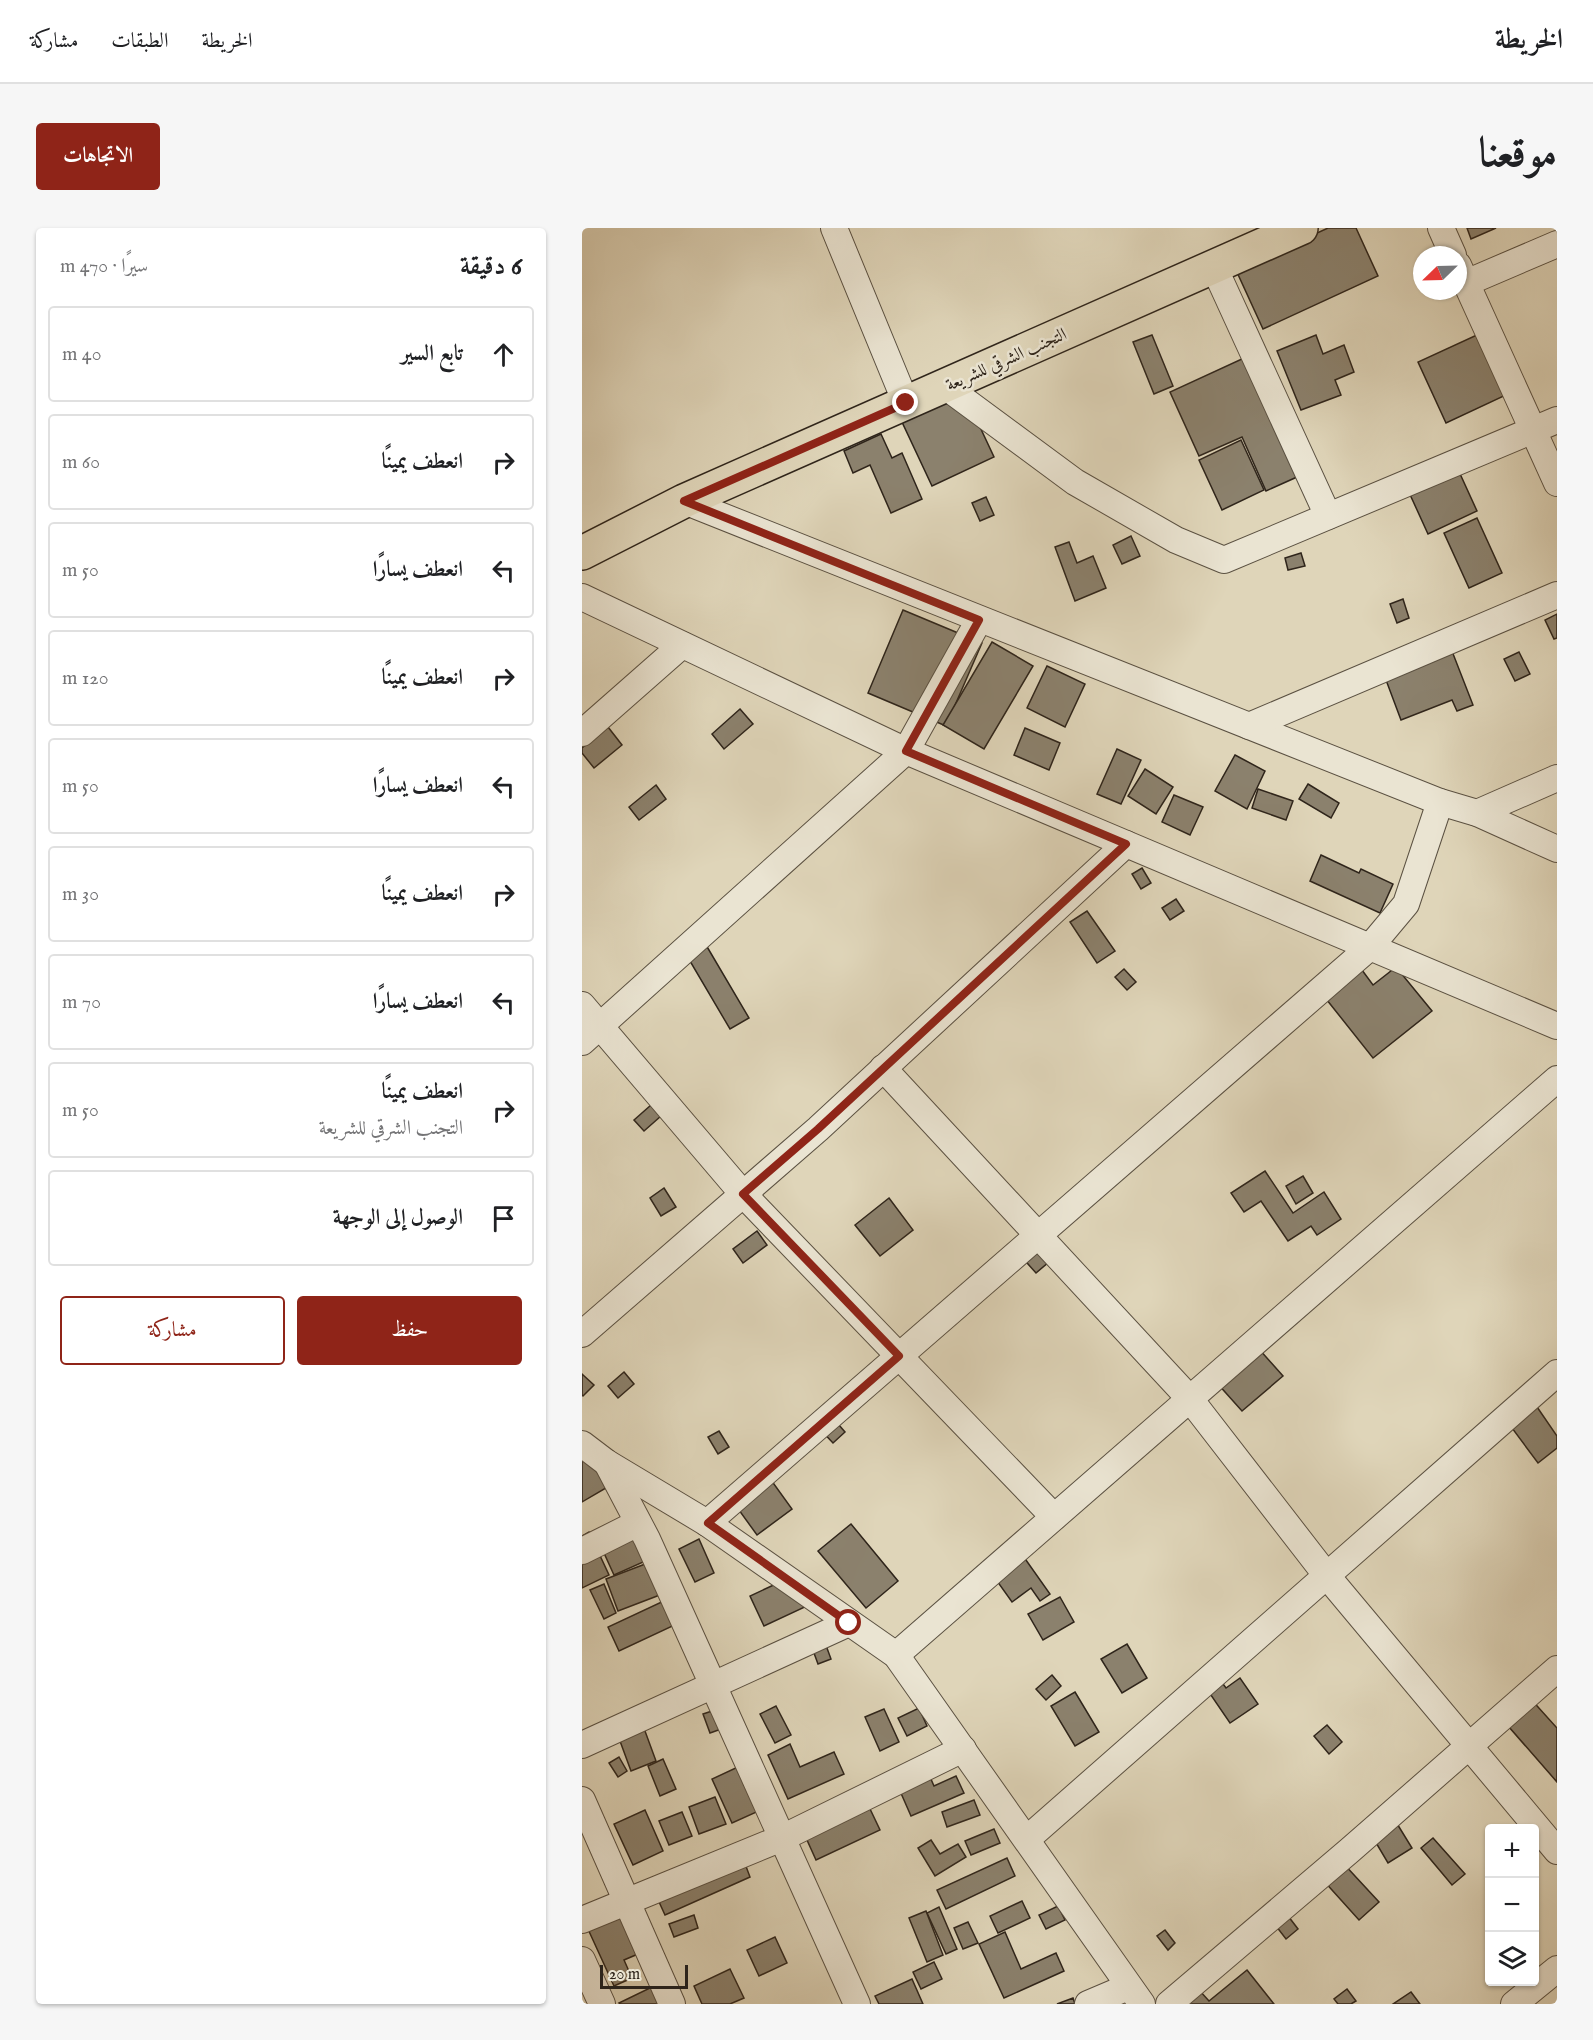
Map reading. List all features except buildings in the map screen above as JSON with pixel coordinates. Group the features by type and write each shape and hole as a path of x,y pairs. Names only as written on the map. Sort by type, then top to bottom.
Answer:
{"main road":[{"name":"التجنب الشرقي للشريعة","path":"582,552 684,501 1301,228"}],"street":[{"path":"834,228 906,403"},
{"path":"1441,228 1450,246"},
{"path":"1467,272 1557,244"},
{"path":"1214,267 1328,516"},
{"path":"1467,285 1557,483"},
{"path":"945,386 1075,482 1176,540 1224,560 1557,420"},
{"path":"684,501 1440,802 1477,813 1557,849"},
{"path":"1249,726 1557,595"},
{"path":"582,597 906,751 1557,1026"},
{"path":"591,1034 906,751 979,620"},
{"path":"582,733 682,645"},
{"path":"1477,813 1557,778"},
{"path":"708,1523 1370,947 1406,904 1440,802"},
{"path":"582,1334 883,1068 1126,844"},
{"path":"582,1005 591,1034 1054,1517"},
{"path":"883,1068 1190,1399 1327,1576 1557,1851"},
{"path":"896,1655 1557,1078"},
{"path":"1027,1839 1557,1373"},
{"path":"582,1444 607,1463 708,1523 896,1655 1135,1996 1088,2004"},
{"path":"607,1463 638,1523 714,1687 857,2004"},
{"path":"582,1551 638,1523"},
{"path":"582,1745 714,1687 849,1623"},
{"path":"1169,2004 1557,1669"},
{"path":"582,1920 782,1838 963,1749"},
{"path":"582,1800 672,2004"},
{"path":"582,1960 603,2004"},
{"path":"1514,2004 1557,1969"}],"route":[{"path":"849,1623 708,1523 899,1356 743,1194 818,1129 1126,844 906,751 979,620 684,501 906,403"}]}
